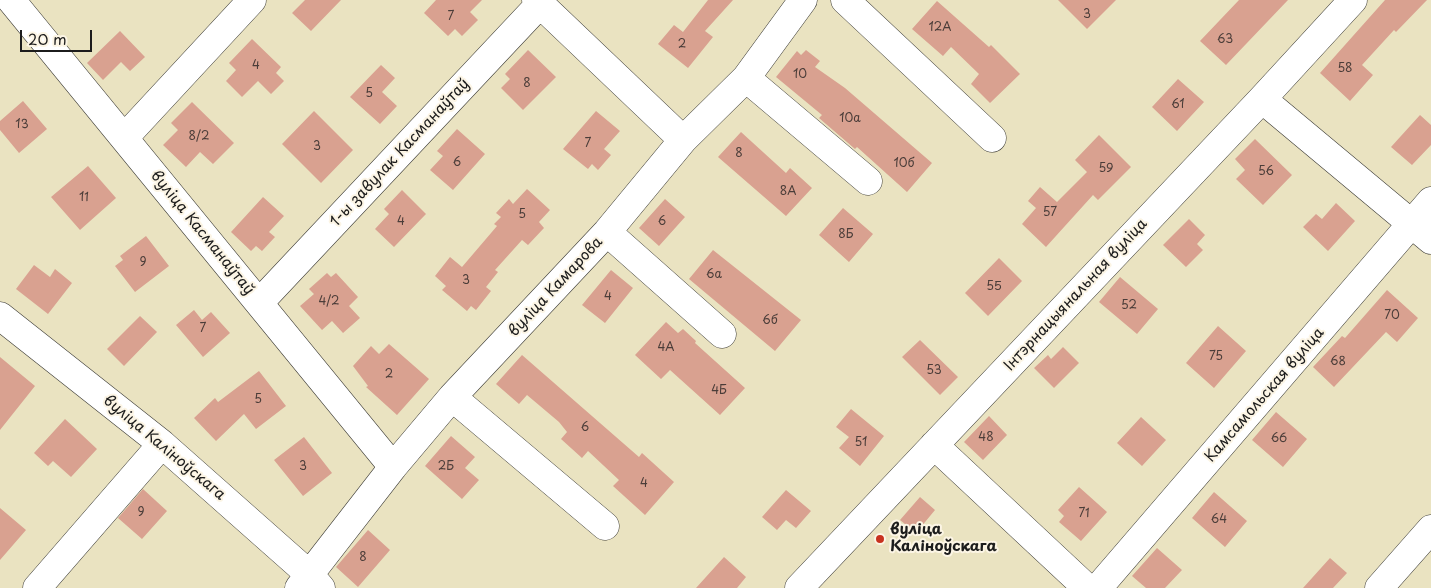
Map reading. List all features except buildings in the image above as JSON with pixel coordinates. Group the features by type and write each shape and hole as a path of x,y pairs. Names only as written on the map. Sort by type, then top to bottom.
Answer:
{"street":[{"name":"вуліца Касманаўтаў","path":"11,0 393,467"},
{"path":"124,138 252,0"},
{"name":"вуліца Камарова","path":"310,584 393,467 452,398 607,232 683,140 746,78 803,0"},
{"path":"845,0 992,138"},
{"name":"Інтэрнацыянальная вуліца","path":"798,588 1262,99 1353,0"},
{"path":"538,2 683,140"},
{"name":"1-ы завулак Касманаўтаў","path":"259,303 538,2"},
{"path":"746,78 868,181"},
{"path":"1262,99 1421,232"},
{"name":"Камсамольская вуліца","path":"1098,588 1421,232 1431,201"},
{"path":"607,232 722,334"},
{"name":"вуліца Каліноўскага","path":"1,317 162,444 310,584"},
{"path":"452,398 605,526"},
{"path":"37,588 162,444"},
{"path":"934,445 1087,588"},
{"path":"1379,588 1431,529"}],"place":[{"name":"вуліца Каліноўскага","path":"880,539"}]}
